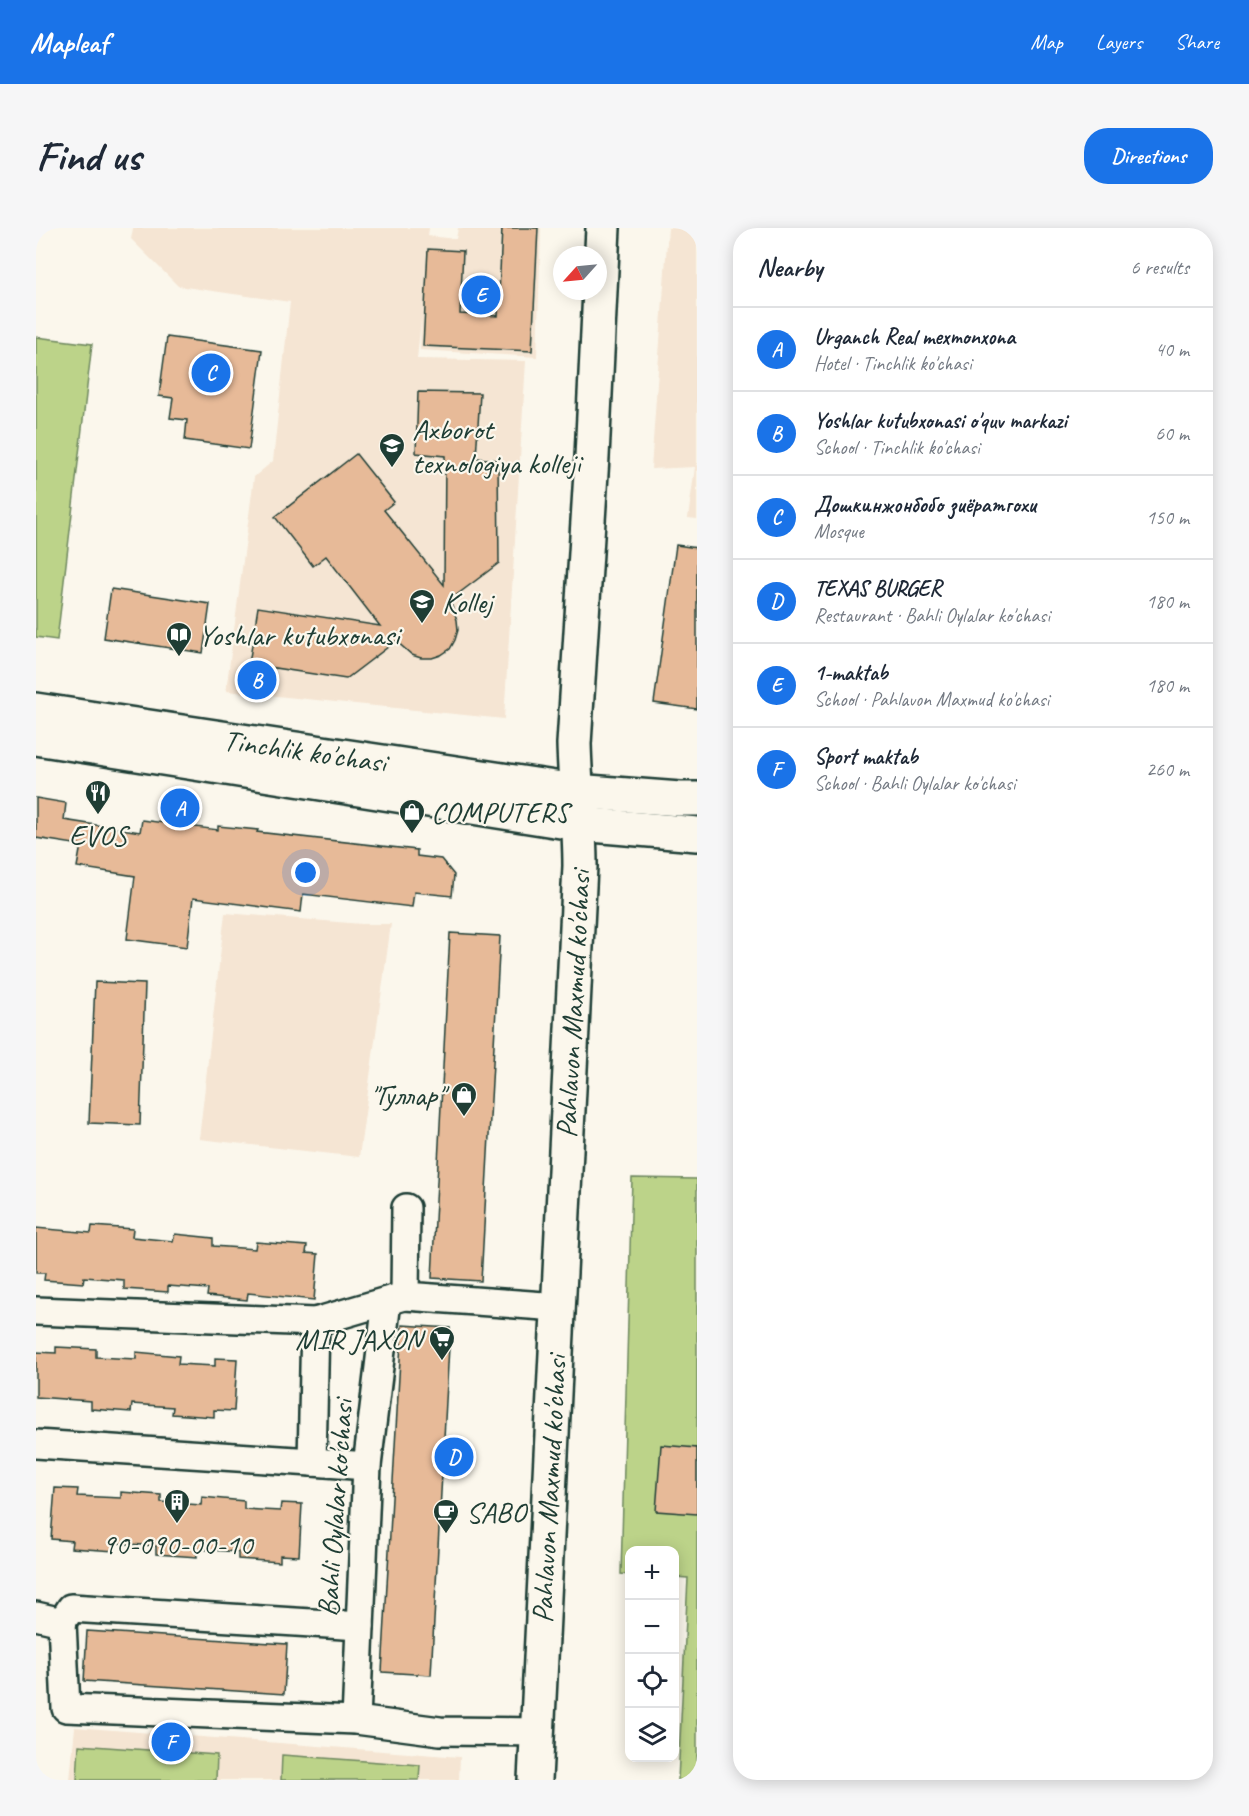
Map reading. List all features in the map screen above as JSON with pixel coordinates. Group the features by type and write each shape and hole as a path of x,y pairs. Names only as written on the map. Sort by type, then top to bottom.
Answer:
{"main road":[{"name":"Pahlavon Maxmud ko'chasi","path":"535,1780 578,900 567,822 575,791 574,744 592,457 603,228"},
{"name":"Tinchlik ko'chasi","path":"36,710 575,791 680,800 697,799"},
{"name":"Tinchlik ko'chasi","path":"36,738 567,822 697,834"}],"street":[{"name":"Bahli Oylalar ko'chasi","path":"356,1720 367,1466 396,1298 406,1208"},
{"path":"36,1311 315,1322 396,1298 558,1307"},
{"name":"Bahli Oylalar ko'chasi","path":"36,1444 312,1462 315,1322"},
{"path":"312,1462 367,1466"},
{"path":"360,1626 71,1608 62,1622 66,1708 356,1720 440,1731 538,1732"},
{"path":"36,1616 62,1622"}],"shaded area":[{"name":"Axborot texnologiya kolleji","path":"133,228 429,228 428,236 456,239 458,228 541,228 537,357 420,350 421,319 417,359 526,361 504,719 226,691 254,477 273,461 290,302 178,286 131,239"},
{"path":"668,228 697,228 697,519 688,518 695,467 651,469"},
{"path":"225,913 362,924 391,924 359,1157 199,1139"},
{"path":"75,1727 460,1757 459,1780 70,1780"}],"green space":[{"path":"36,337 92,344 57,640 36,637"},
{"path":"632,1178 697,1179 697,1780 678,1780 688,1578 679,1577 679,1546 625,1546 625,1574 621,1574"},
{"path":"79,1745 217,1755 216,1780 77,1780"},
{"path":"282,1755 420,1765 419,1780 281,1780"}],"building":[{"path":"502,228 538,228 532,351 423,346 428,249 463,251 460,314 498,316"},
{"path":"167,337 262,350 249,449 185,440 187,420 170,418 173,398 159,396"},
{"path":"418,392 480,393 476,458 498,460 499,563 450,600 458,630 450,649 432,658 421,658 412,655 396,641 346,679 249,664 258,607 380,626 326,556 313,566 275,517 356,454 394,502 384,510 444,585 445,456 416,453"},
{"path":"676,545 697,548 697,709 654,703"},
{"path":"111,589 210,604 203,653 104,638"},
{"path":"36,798 66,803 64,820 140,832 142,820 218,830 218,826 258,830 257,832 417,850 417,856 441,859 454,875 452,896 414,892 412,907 303,894 301,912 193,898 187,947 127,939 135,876 77,867 81,845 36,838"},
{"path":"450,933 500,936 481,1281 432,1278"},
{"path":"95,982 145,984 140,1125 89,1123"},
{"path":"92,1226 133,1229 132,1237 173,1241 175,1234 213,1238 213,1246 255,1249 256,1242 307,1246 306,1253 318,1254 314,1300 248,1293 247,1300 207,1296 208,1289 168,1286 168,1292 124,1289 124,1280 84,1277 83,1283 44,1280 45,1273 36,1273 36,1228 91,1233"},
{"path":"402,1325 450,1328 431,1675 382,1672"},
{"path":"56,1347 96,1349 96,1357 136,1359 136,1352 179,1356 178,1364 215,1366 215,1358 237,1359 234,1411 214,1410 214,1417 172,1414 173,1407 132,1404 131,1412 91,1409 91,1401 36,1397 36,1352 56,1353"},
{"path":"661,1445 697,1448 697,1514 656,1511"},
{"name":"90-090-00-10","path":"55,1488 78,1489 77,1496 121,1498 121,1492 161,1495 161,1502 201,1505 202,1497 244,1501 244,1509 280,1511 281,1503 302,1504 299,1556 280,1555 280,1562 238,1559 238,1552 197,1549 197,1557 156,1554 156,1546 116,1543 115,1551 71,1548 72,1541 51,1539"},
{"path":"87,1631 287,1644 284,1694 84,1681"}],"place":[{"name":"1-maktab","path":"481,295"},
{"name":"Дошкинжонбобо зиёратгохи","path":"211,373"},
{"name":"Axborot texnologiya kolleji","path":"392,469"},
{"name":"Kollej","path":"422,625"},
{"name":"Yoshlar kutubxonasi","path":"179,658"},
{"name":"Yoshlar kutubxonasi o'quv markazi","path":"257,680"},
{"name":"Urganch Real mexmonxona","path":"180,808"},
{"name":"EVOS","path":"98,816"},
{"name":"COMPUTERS","path":"412,835"},
{"name":"\"Гуллар\"","path":"464,1118"},
{"name":"MIR JAXON","path":"442,1362"},
{"name":"TEXAS BURGER","path":"454,1457"},
{"name":"90-090-00-10","path":"177,1525"},
{"name":"SABO","path":"446,1535"},
{"name":"Sport maktab","path":"171,1742"}]}
